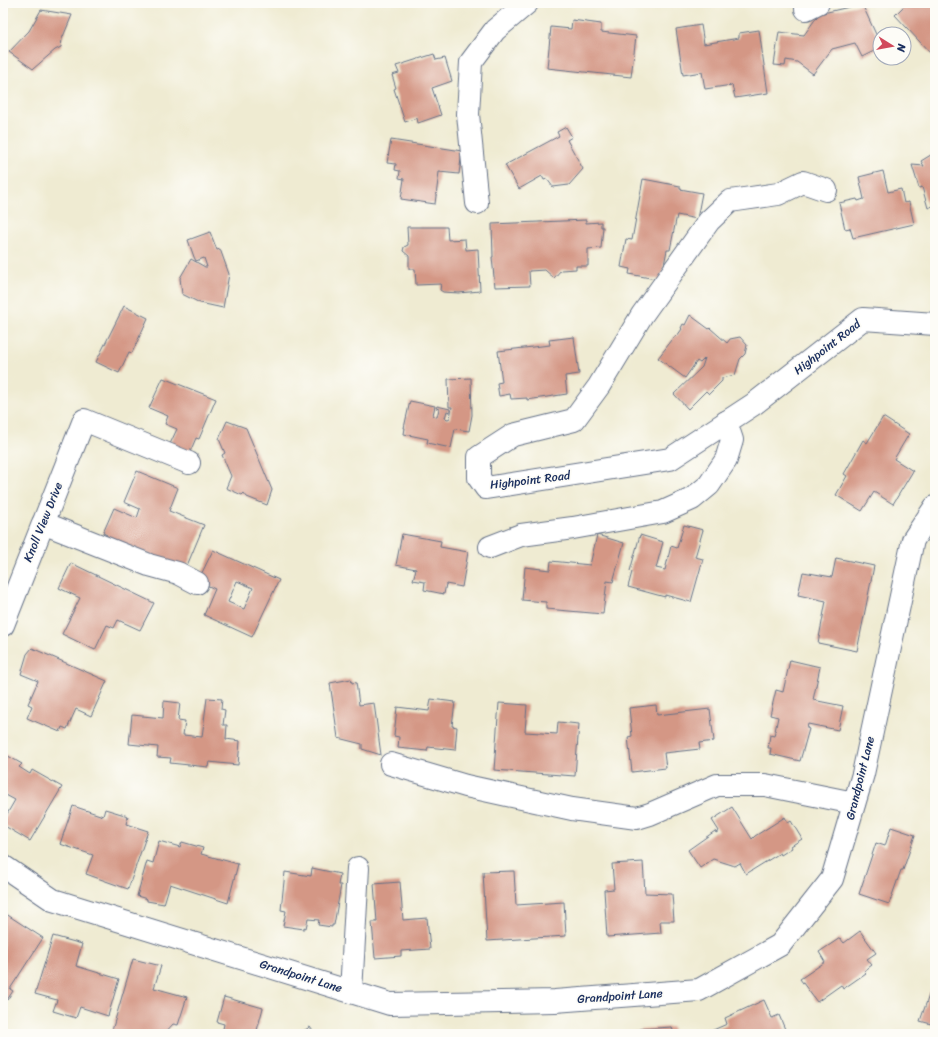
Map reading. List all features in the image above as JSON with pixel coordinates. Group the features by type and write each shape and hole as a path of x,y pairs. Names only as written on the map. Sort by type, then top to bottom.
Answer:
{"street":[{"path":"477,203 468,114 471,62 495,30 527,3"},
{"name":"Highpoint Road","path":"826,190 803,182 778,194 730,201 709,221 642,315 599,386 574,420 512,436 479,457 479,478 486,488 670,459 754,404 863,319 935,324"},
{"name":"Knoll View Drive","path":"3,625 84,420 189,463"},
{"path":"490,547 521,535 579,527 663,512 692,499 709,485 726,460 732,440 726,422"},
{"name":"Grandpoint Lane","path":"3,866 53,900 390,1004 555,1001 699,990 780,944 832,879 863,774 913,540 935,507"},
{"path":"43,523 149,565 178,574 197,583"},
{"path":"391,764 474,788 572,809 637,818 650,814 716,785 765,785 854,803"},
{"path":"351,992 358,868"}],"building":[{"path":"903,3 935,3 935,50 931,54 912,33 912,26 905,26 895,15 905,5"},
{"path":"862,4 872,26 872,52 862,57 855,43 832,49 813,74 797,62 786,60 785,66 774,65 779,32 804,35 819,14"},
{"path":"41,10 72,15 62,39 61,47 55,50 33,69 9,52 29,31"},
{"path":"572,20 601,24 601,32 636,36 631,77 547,68 551,27 571,29"},
{"path":"701,25 704,44 739,38 739,33 759,30 768,93 735,98 732,85 705,89 702,72 683,75 676,29"},
{"path":"434,54 436,60 445,58 452,81 432,88 441,115 418,123 417,118 405,122 394,89 396,88 392,75 399,73 396,66"},
{"path":"566,127 572,137 567,140 583,169 569,185 553,187 547,179 544,180 542,176 519,189 505,165 559,136 557,132"},
{"path":"391,140 462,151 459,174 439,172 435,204 401,199 404,179 399,178 400,171 395,170 396,164 387,163"},
{"path":"934,153 935,205 928,208 922,187 919,188 912,165 924,166 921,161"},
{"path":"883,171 888,192 901,189 904,203 909,202 914,224 853,238 850,228 845,229 839,203 864,199 859,177"},
{"path":"643,179 680,186 680,189 702,193 697,219 677,215 670,250 667,250 661,280 629,274 630,269 621,267 626,239 632,240"},
{"path":"586,220 586,223 601,222 601,227 603,227 601,248 588,249 588,266 576,266 576,269 561,270 554,278 545,270 529,271 530,286 495,287 492,257 492,224"},
{"path":"407,227 447,227 448,240 465,239 466,250 478,249 480,291 459,293 443,292 440,290 441,284 416,285 415,269 409,269 409,256 403,251 404,247 408,245"},
{"path":"210,232 217,250 220,249 229,274 223,308 200,303 182,294 180,278 191,259 207,267 204,258 196,261 188,240"},
{"path":"124,306 148,318 132,353 129,352 119,373 96,362"},
{"path":"690,315 709,329 710,328 727,343 730,339 740,337 747,345 745,354 740,359 735,375 722,378 722,381 709,394 706,391 688,409 674,394 702,367 705,358 700,363 697,361 685,378 658,358 676,335 677,336 682,329 683,324 685,325"},
{"path":"574,337 579,374 565,376 567,394 527,400 527,398 511,399 510,394 499,396 497,383 502,382 498,351 550,345 549,340"},
{"path":"163,378 216,399 199,439 196,438 190,452 170,444 177,429 165,424 168,416 149,408"},
{"path":"471,378 472,415 469,431 455,429 451,448 427,443 428,439 404,434 410,401 435,406 433,415 436,417 439,409 436,408 437,406 450,409 450,412 447,411 445,418 448,419 450,418 452,407 449,407 448,379"},
{"path":"883,417 909,434 894,459 913,471 893,504 874,492 862,511 836,495 847,476 844,474 863,440 867,443"},
{"path":"227,421 246,428 272,490 267,505 247,497 244,493 242,495 226,488 231,476 222,455 225,453 219,439"},
{"path":"137,471 178,488 169,511 204,525 186,568 105,539 107,535 103,533 114,508 137,518 140,509 124,502"},
{"path":"684,525 703,530 695,557 703,559 691,602 628,587 632,572 630,571 640,535 663,542 656,568 665,570 671,546 677,548"},
{"path":"402,534 441,541 440,547 468,552 462,587 446,584 444,594 424,590 425,582 413,580 416,569 396,565"},
{"path":"597,535 624,543 613,582 607,581 603,614 546,609 546,602 522,600 525,567 550,570 551,561 590,565"},
{"path":"213,550 279,580 252,637 204,615 215,589 198,581","holes":["237,581 253,588 244,609 228,602"]},
{"path":"836,558 874,566 857,651 818,643 826,601 798,595 803,572 832,577"},
{"path":"71,563 154,603 140,630 118,620 114,628 107,625 95,650 62,634 80,598 59,588"},
{"path":"32,648 107,681 91,716 76,709 67,729 62,727 60,732 27,718 32,706 28,704 38,681 21,674 27,654"},
{"path":"790,660 820,667 813,700 843,706 838,730 808,724 807,728 809,729 800,761 770,754 771,748 768,748 770,735 774,736 778,717 770,715 776,690 783,692"},
{"path":"351,679 352,683 356,682 359,705 374,703 381,755 362,749 362,744 338,738 330,683"},
{"path":"207,698 222,699 221,709 225,710 223,725 227,725 226,739 240,741 238,765 209,762 208,767 170,763 171,758 157,757 158,747 129,744 132,715 163,718 164,701 180,703 178,720 185,721 183,735 202,737"},
{"path":"431,699 455,702 452,726 457,727 455,750 428,747 427,751 398,748 399,737 394,736 397,707 429,711"},
{"path":"499,703 527,705 525,732 557,734 558,722 579,724 575,776 494,770"},
{"path":"656,705 657,715 710,709 714,741 699,743 700,749 664,753 666,768 632,772 628,737 632,736 629,708"},
{"path":"3,753 22,764 19,767 30,774 32,770 62,787 30,841 3,825 3,821 15,800 4,794 3,796"},
{"path":"73,806 103,816 105,809 128,816 126,824 148,831 128,889 86,874 93,855 60,844"},
{"path":"732,807 752,839 785,817 788,823 791,821 802,839 781,855 780,853 746,874 740,863 735,866 713,859 700,868 688,850 715,831 716,833 719,831 712,820"},
{"path":"891,827 915,835 889,904 859,894 876,843 885,846"},
{"path":"159,841 180,847 182,842 203,848 201,854 238,864 228,903 170,884 164,904 147,901 147,899 137,896 147,861 153,863"},
{"path":"643,862 645,893 672,894 674,921 660,921 661,933 607,937 604,890 614,889 612,864"},
{"path":"312,868 340,874 338,885 341,885 334,925 332,925 332,927 318,925 319,920 308,919 306,928 304,927 304,929 283,926 286,911 281,910 285,872 311,876"},
{"path":"514,871 516,905 564,902 566,936 487,941 483,872"},
{"path":"400,882 403,920 427,918 430,949 401,951 401,956 375,958 372,922 377,922 374,884"},
{"path":"3,912 43,938 10,989 13,991 7,1000 4,998 3,1000"},
{"path":"860,931 876,953 867,959 872,965 864,971 866,973 843,989 841,985 817,1002 800,979 825,962 819,952 840,938 844,943"},
{"path":"53,936 82,944 76,966 119,979 108,1016 80,1007 76,1018 53,1011 57,1000 35,994"},
{"path":"133,959 161,966 154,988 187,997 178,1025 173,1024 164,1034 111,1034"},
{"path":"935,978 935,1025 920,1021"},
{"path":"224,997 263,1008 256,1034 222,1034 224,1024 217,1022"},
{"path":"764,1000 772,1018 779,1015 787,1034 704,1034 727,1024 725,1018"},
{"path":"310,1027 315,1034 298,1034"},
{"path":"672,1027 674,1034 613,1034 640,1031 640,1029"}]}
